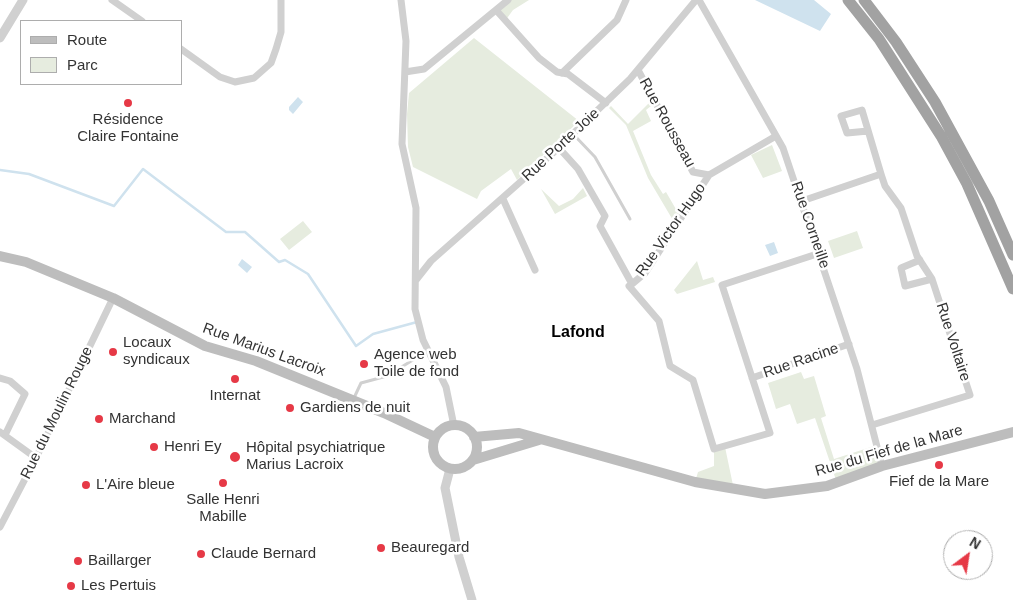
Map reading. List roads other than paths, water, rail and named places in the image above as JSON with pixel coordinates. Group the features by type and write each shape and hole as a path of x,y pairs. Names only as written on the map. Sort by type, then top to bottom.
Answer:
{"highway":[{"path":"848,0 879,39 941,136 974,201 1013,289"},
{"path":"864,0 896,42 935,102 984,192 1013,255"}],"main road":[{"name":"Rue Marius Lacroix","path":"0,256 26,262 113,298 205,346 256,361 353,400 435,437"},
{"path":"473,460 477,449 474,437 466,428 454,426 443,429 435,437 433,451 439,463 450,469 463,468 473,460 539,440"},
{"name":"Rue du Fief de la Mare","path":"474,437 519,433 695,482 765,494 827,486 882,466 1013,432"}],"street":[{"path":"0,38 23,0"},
{"path":"112,0 141,20"},
{"path":"182,51 220,77 235,82 254,78 271,62 276,50 280,32 281,0"},
{"path":"401,0 404,17 405,72 402,144 416,208 415,309 428,350 446,387 454,426"},
{"path":"405,72 424,69 508,0"},
{"path":"562,72 617,20 626,0"},
{"name":"Rue Porte Joie","path":"416,280 431,261 503,199 606,104 638,70 697,0"},
{"name":"Rue Corneille","path":"697,0 783,148 820,253 849,344 882,466"},
{"path":"496,10 539,58 557,72 568,74 606,104"},
{"name":"Rue Rousseau","path":"638,70 693,172 709,176 776,136"},
{"name":"Rue Voltaire","path":"868,131 885,186 901,208 920,260 932,278 970,395 872,425"},
{"path":"559,148 578,169 605,216 600,226 632,284"},
{"path":"693,172 701,187"},
{"path":"802,201 882,174"},
{"name":"Rue Victor Hugo","path":"632,284 645,273 709,176"},
{"path":"503,199 535,270"},
{"name":"Rue Racine","path":"632,284 629,286 659,321 670,366 693,380 714,449 770,433 722,285 820,253"},
{"path":"920,260 901,268 905,286 932,278"},
{"name":"Rue du Moulin Rouge","path":"0,527 2,518 36,458 113,298"},
{"name":"Rue Racine","path":"752,378 849,344"},
{"path":"0,378 10,381 25,394 3,434 36,458"},
{"path":"450,469 445,488 459,557 472,600"}],"lane":[{"path":"573,134 595,157 630,219"},
{"path":"353,400 362,384 386,376 428,350"}],"water":[{"path":"755,0 814,0 831,14 820,31"},
{"path":"298,97 303,102 293,114 289,107"},
{"path":"774,242 778,253 770,256 765,245"},
{"path":"242,259 252,267 247,273 238,265"}],"waterway":[{"path":"0,170 29,174 114,206 143,169 226,232 245,232 279,262 285,260 308,274 356,346 373,334 417,322"}],"place":[{"name":"Résidence Claire Fontaine","path":"128,103"},
{"name":"Locaux syndicaux","path":"113,352"},
{"name":"Agence web Toile de fond","path":"364,364"},
{"name":"Internat","path":"235,379"},
{"name":"Gardiens de nuit","path":"290,408"},
{"name":"Marchand","path":"99,419"},
{"name":"Henri Ey","path":"154,447"},
{"name":"Hôpital psychiatrique Marius Lacroix","path":"235,457"},
{"name":"Fief de la Mare","path":"939,465"},
{"name":"Salle Henri Mabille","path":"223,483"},
{"name":"L'Aire bleue","path":"86,485"},
{"name":"Beauregard","path":"381,548"},
{"name":"Claude Bernard","path":"201,554"},
{"name":"Baillarger","path":"78,561"},
{"name":"Les Pertuis","path":"71,586"}],"district":[{"name":"Lafond","path":"578,333"}]}
